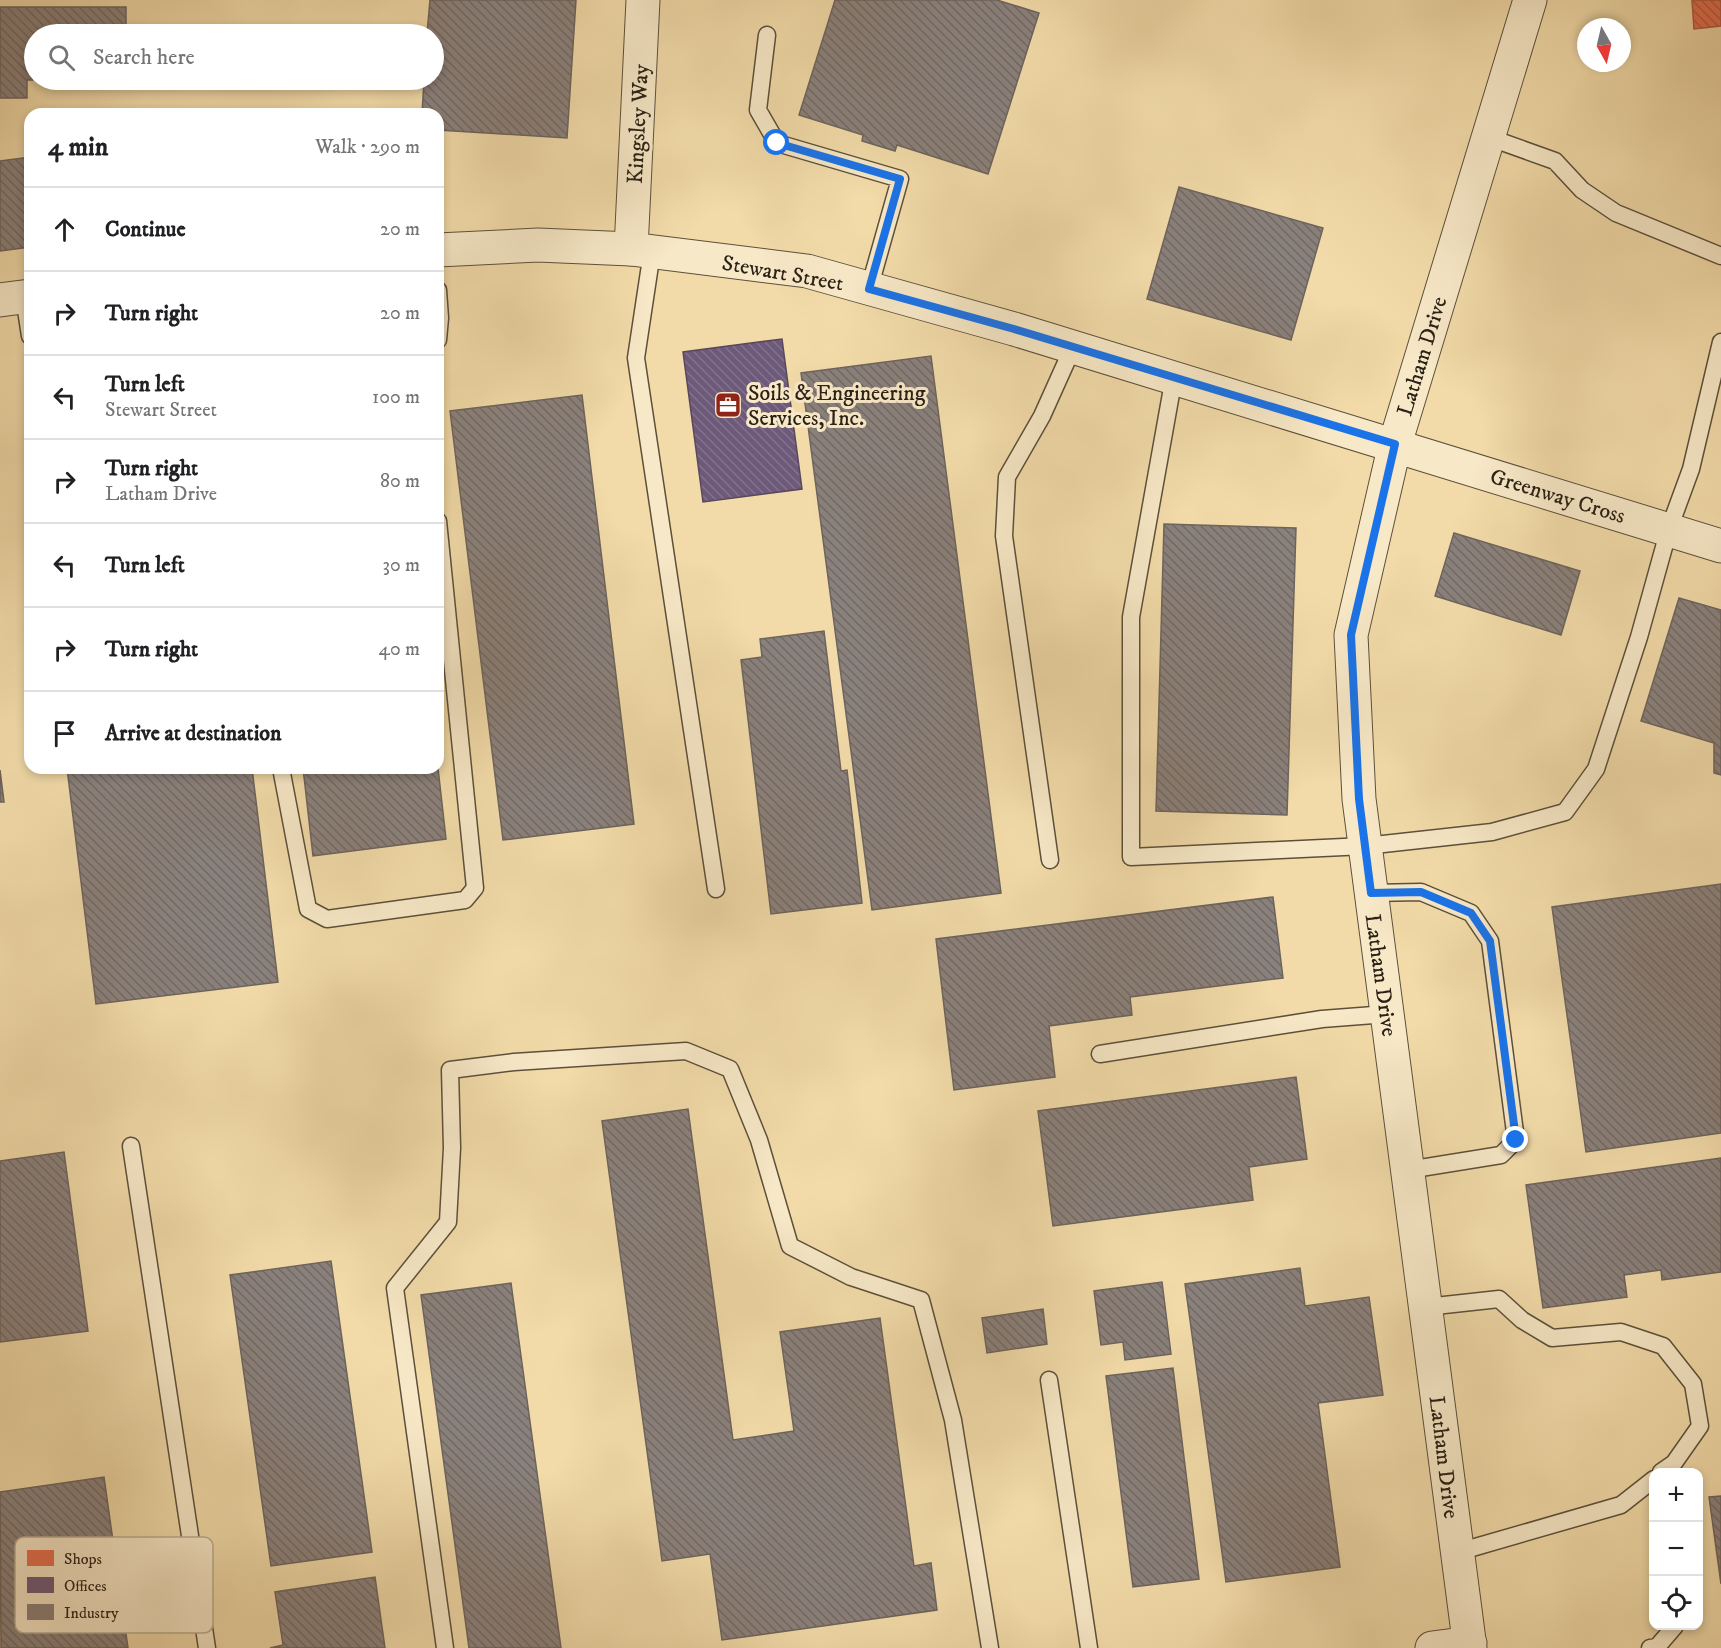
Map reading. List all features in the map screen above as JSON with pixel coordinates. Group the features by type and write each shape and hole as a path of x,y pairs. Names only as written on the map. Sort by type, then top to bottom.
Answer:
{"street":[{"name":"Kingsley Way","path":"642,250 643,0"},
{"name":"Latham Drive","path":"1470,1646 1359,799 1351,635 1395,444 1530,0"},
{"name":"Stewart Street","path":"444,250 538,245 642,250 807,271 1073,347 1395,444"},
{"name":"Greenway Cross","path":"1395,444 1721,546"},
{"path":"1432,1648 1470,1646"}],"lane":[{"path":"767,35 758,110 777,143 900,179 869,289"},
{"path":"1488,137 1555,161 1582,190 1616,213 1721,256"},
{"path":"642,250 636,358 716,889"},
{"path":"18,298 24,317"},
{"path":"1174,377 1131,617 1131,857 1365,846 1492,832 1565,812 1596,769 1639,637 1669,530 1691,469 1721,342"},
{"path":"1050,860 1004,536 1007,477 1042,416 1073,347"},
{"path":"282,774 308,909 327,919 465,900 475,888 444,581"},
{"path":"1371,893 1421,892 1471,913 1490,941 1516,1140 1501,1155 1408,1170"},
{"path":"1100,1054 1322,1019 1387,1014"},
{"path":"445,1648 395,1288 448,1222 452,1148 450,1070 514,1062 686,1051 730,1069 759,1140 789,1246 851,1277 921,1300 953,1420 990,1648"},
{"path":"131,1146 190,1537"},
{"path":"1426,1307 1499,1299 1522,1320 1552,1338 1621,1332 1663,1346 1693,1384 1700,1426 1674,1463 1668,1468"},
{"path":"1049,1380 1089,1648"},
{"path":"1458,1552 1622,1505 1649,1483"},
{"path":"1650,1648 1657,1647 1672,1630"},
{"path":"205,1633 207,1648"}],"building: Shops":[{"path":"1692,0 1721,0 1721,26 1694,29"}],"building: Offices":[{"path":"782,339 802,489 703,502 683,352"}],"building: Industry":[{"path":"430,0 576,0 567,138 444,130 444,108 422,108 423,90 444,90 444,24 428,24"},
{"path":"835,0 997,0 1039,13 988,174 897,145 895,151 862,141 863,135 799,115"},
{"path":"0,7 126,7 126,24 24,24 24,90 27,90 27,98 0,98"},
{"path":"24,158 24,248 0,251 0,161"},
{"path":"1179,187 1323,228 1291,340 1147,299"},
{"path":"931,356 1001,893 872,910 801,373"},
{"path":"582,395 634,824 503,840 450,411"},
{"path":"1164,524 1296,528 1287,815 1156,811"},
{"path":"1454,533 1580,571 1561,635 1435,596"},
{"path":"1679,598 1721,610 1721,775 1714,773 1714,743 1641,721"},
{"path":"824,631 841,771 847,770 862,903 771,914 741,660 762,657 760,639"},
{"path":"0,770 4,802 0,802"},
{"path":"68,774 253,774 278,982 96,1004"},
{"path":"304,774 439,774 446,839 313,856"},
{"path":"1721,884 1721,1133 1586,1152 1552,907"},
{"path":"1273,897 1283,978 1130,997 1132,1015 1049,1026 1055,1077 954,1090 936,939"},
{"path":"1296,1077 1307,1159 1249,1167 1253,1200 1053,1226 1038,1111"},
{"path":"688,1109 733,1440 794,1431 780,1332 880,1318 914,1566 931,1563 937,1610 722,1640 710,1554 662,1561 602,1121"},
{"path":"64,1152 88,1331 0,1342 0,1161"},
{"path":"1721,1158 1721,1272 1662,1280 1661,1270 1624,1275 1627,1297 1543,1308 1526,1185"},
{"path":"331,1261 372,1552 271,1566 230,1275"},
{"path":"1300,1268 1305,1306 1369,1297 1383,1395 1318,1403 1340,1567 1226,1582 1185,1284"},
{"path":"1162,1282 1171,1354 1125,1360 1123,1342 1101,1345 1094,1291"},
{"path":"511,1283 561,1648 469,1648 421,1295"},
{"path":"1043,1309 1047,1344 987,1353 982,1318"},
{"path":"1173,1368 1199,1579 1133,1587 1106,1376"},
{"path":"104,1477 112,1537 15,1537 15,1633 126,1633 128,1648 1,1648 0,1492"},
{"path":"1721,1496 1721,1584 1709,1497"},
{"path":"375,1577 385,1648 270,1648 283,1645 275,1592"}],"place":[{"name":"Soils & Engineering Services, Inc.","path":"728,405"}],"route":[{"path":"777,143 900,179 869,289 1014,329 1395,444 1351,635 1359,799 1371,893 1421,892 1471,913 1490,941 1516,1140"}]}
